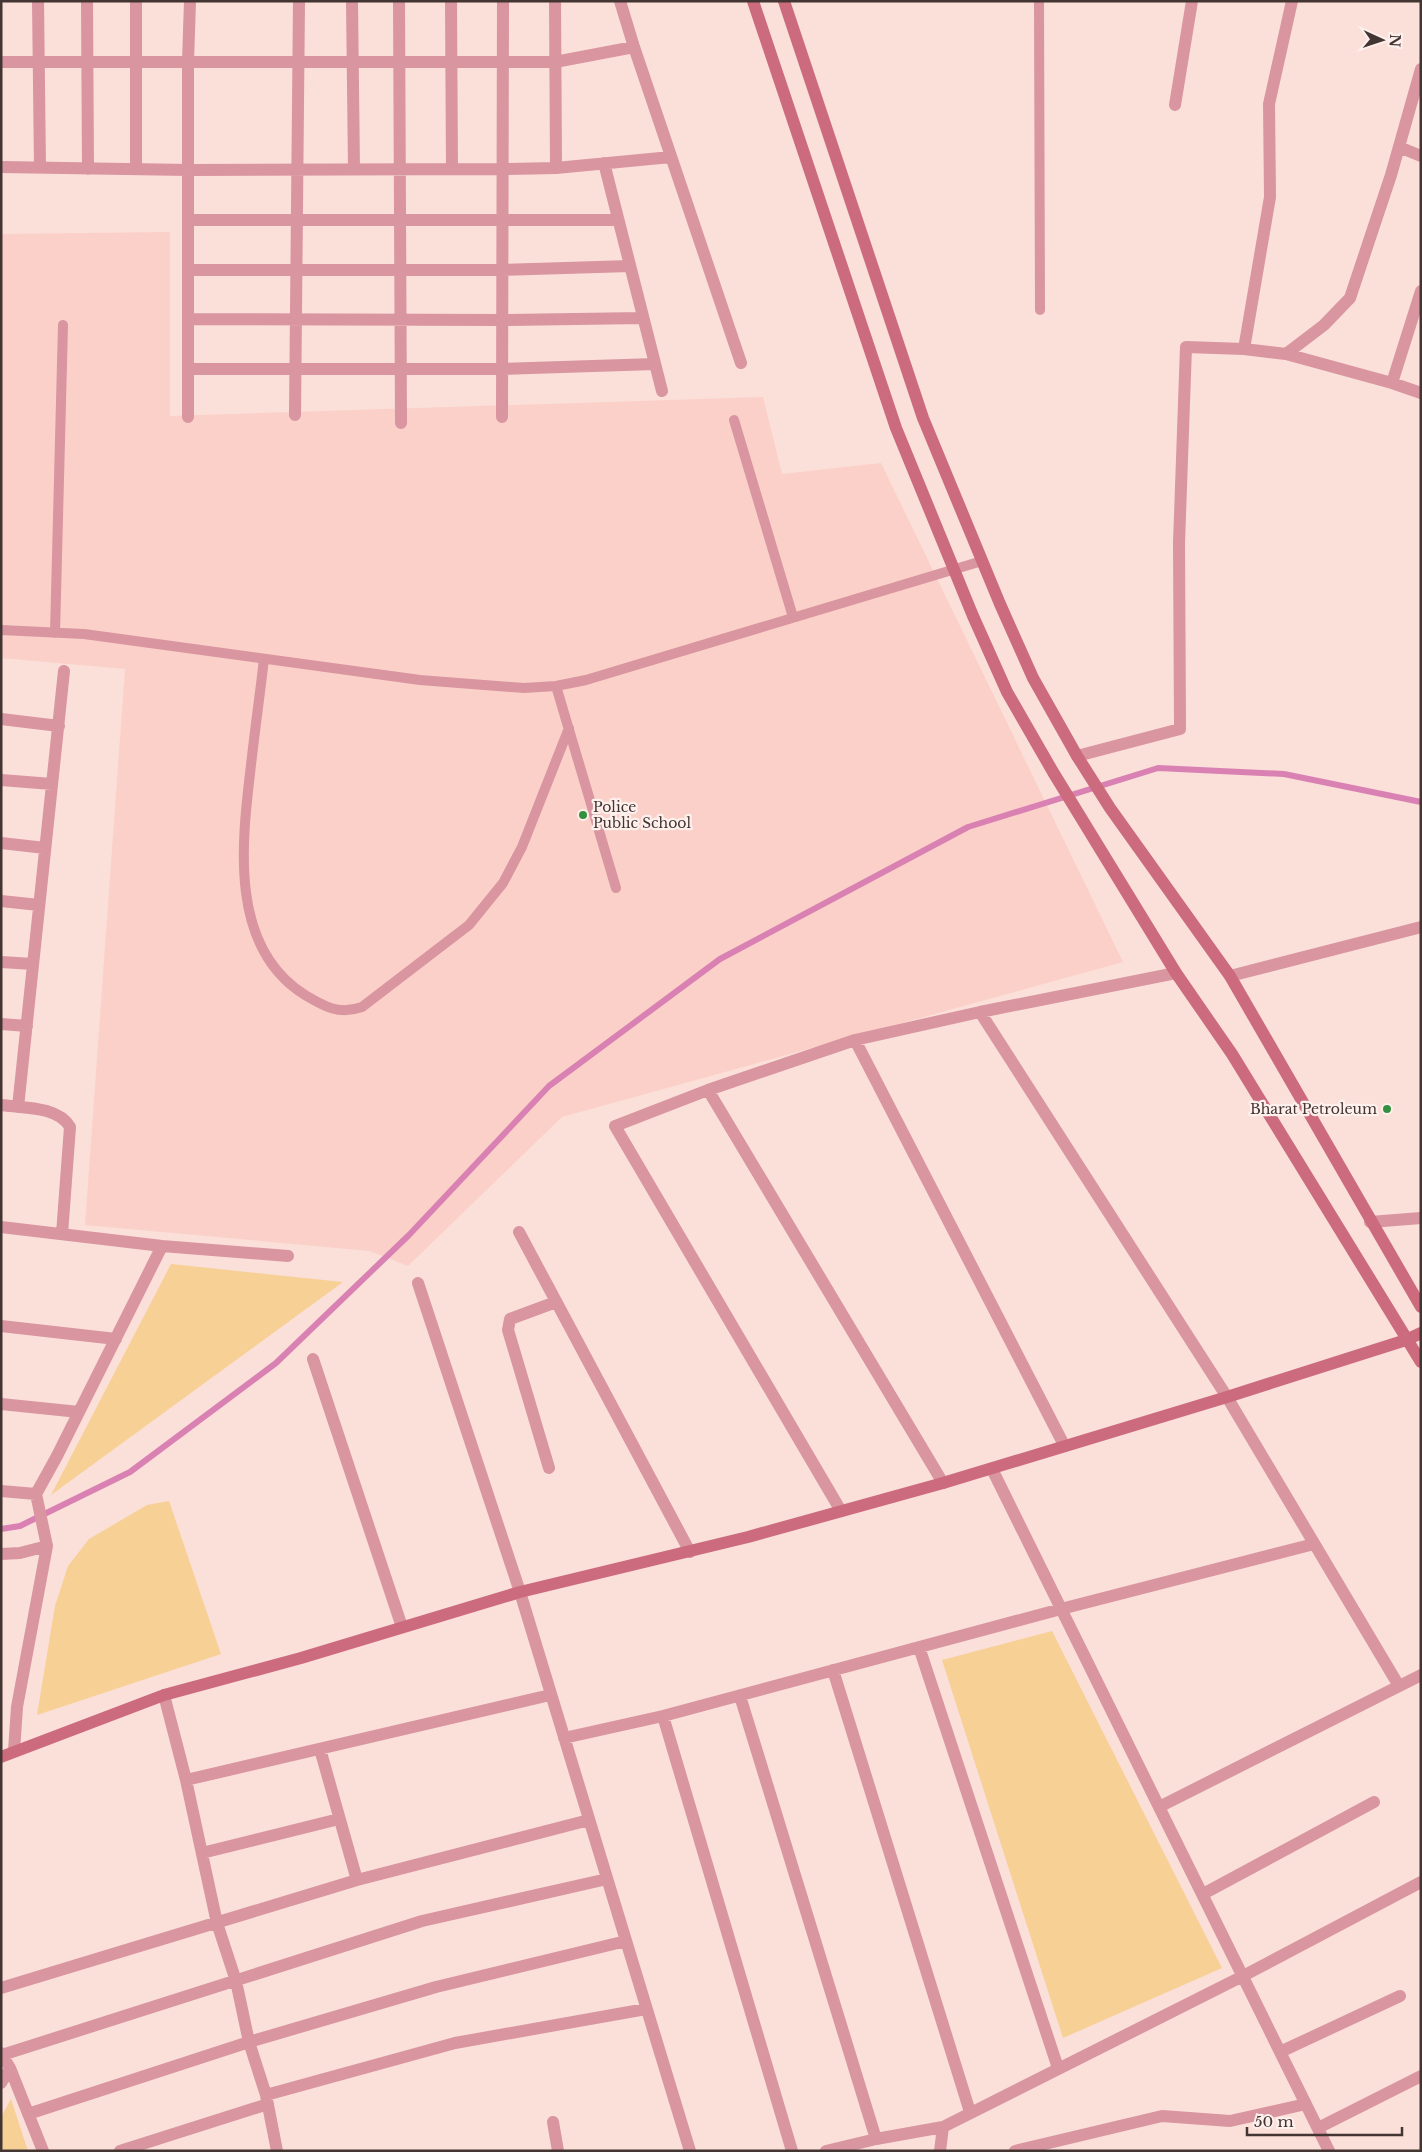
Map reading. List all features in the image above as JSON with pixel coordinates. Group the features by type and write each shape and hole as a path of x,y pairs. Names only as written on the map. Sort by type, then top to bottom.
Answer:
{"main road":[{"path":"753,1 896,428 1007,692 1053,772 1176,973 1237,1063 1421,1362"},
{"path":"784,1 924,418 982,561 1033,678 1077,756 1110,808 1230,976 1370,1222 1421,1306"},
{"path":"1,1757 164,1695 402,1628 520,1592 690,1552 992,1469 1227,1397 1406,1340 1421,1333"}],"street":[{"path":"38,1 40,168"},
{"path":"87,1 88,169"},
{"path":"136,1 136,169"},
{"path":"188,417 188,62 190,1"},
{"path":"295,415 299,1"},
{"path":"352,1 354,169"},
{"path":"399,1 401,423"},
{"path":"451,1 452,169"},
{"path":"502,417 504,221 503,1"},
{"path":"555,1 556,168"},
{"path":"620,1 741,363"},
{"path":"1175,105 1192,1"},
{"path":"1244,348 1270,197 1268,104 1292,1"},
{"path":"1,62 555,62 634,47"},
{"path":"1286,354 1324,325 1350,298 1399,147 1421,69"},
{"path":"1399,147 1421,156"},
{"path":"1,167 189,170 504,169 556,168 671,157"},
{"path":"604,163 662,392"},
{"path":"189,220 618,220"},
{"path":"188,270 503,270 630,266"},
{"path":"1392,383 1421,291"},
{"path":"189,319 503,320 643,318"},
{"path":"1077,756 1180,729 1179,543 1186,347 1244,348 1286,354 1392,383 1421,393"},
{"path":"188,369 503,369 655,364"},
{"path":"18,1107 64,671"},
{"path":"1,719 59,726"},
{"path":"1,780 52,784"},
{"path":"1,842 45,848"},
{"path":"1,901 39,905"},
{"path":"1230,976 1421,927"},
{"path":"1,962 33,964"},
{"path":"841,1511 615,1126 708,1090 855,1040 980,1012 1176,973"},
{"path":"980,1012 1227,1397 1399,1686"},
{"path":"1,1024 27,1026"},
{"path":"855,1040 1064,1446"},
{"path":"708,1090 943,1483"},
{"path":"1,1105 52,1113 64,1118 70,1127 62,1234"},
{"path":"1370,1222 1421,1218"},
{"path":"1,1227 162,1246 288,1256"},
{"path":"518,1232 690,1552"},
{"path":"14,1751 17,1707 47,1546 37,1500 78,1412 162,1246"},
{"path":"418,1283 520,1592 690,2151"},
{"path":"549,1468 508,1330 510,1319 556,1302"},
{"path":"1,1326 116,1339"},
{"path":"313,1359 402,1628"},
{"path":"1,1404 78,1412"},
{"path":"992,1469 1330,2151"},
{"path":"1,1491 37,1500"},
{"path":"564,1738 663,1716 1061,1609 1314,1544"},
{"path":"1,1554 47,1546"},
{"path":"919,1647 1058,2068"},
{"path":"833,1670 970,2112"},
{"path":"1159,1807 1421,1674"},
{"path":"164,1695 186,1780 217,1923 236,1981 249,2042 267,2099 277,2151"},
{"path":"186,1780 550,1695"},
{"path":"740,1696 876,2139"},
{"path":"663,1716 792,2151"},
{"path":"320,1749 357,1880"},
{"path":"1202,1894 1374,1802"},
{"path":"202,1853 339,1819"},
{"path":"1,1988 357,1880 589,1820"},
{"path":"43,2151 10,2068 2,2054 422,1921 607,1880"},
{"path":"826,2151 876,2139 943,2127 1243,1976 1421,1882"},
{"path":"28,2114 249,2042 436,1987 626,1941"},
{"path":"1280,2052 1400,1996"},
{"path":"120,2151 267,2099 455,2043 646,2009"},
{"path":"1,2083 10,2068"},
{"path":"1318,2128 1421,2076"},
{"path":"1015,2151 1162,2116 1230,2121 1306,2104"},
{"path":"553,2122 558,2151"},
{"path":"940,2151 943,2127"}],"lane":[{"path":"1038,1 1040,310"},
{"path":"55,633 63,325"},
{"path":"734,420 793,617"},
{"path":"1,630 84,634 420,680 524,688 556,686 586,680 982,561"},
{"path":"264,659 245,818 244,880 249,913 261,946 277,972 296,990 323,1006 337,1011 351,1011 362,1007 469,925 503,883 522,847 569,728"},
{"path":"556,686 616,888"}],"shaded area":[{"name":"Police Public School","path":"170,232 170,416 763,397 782,474 881,463 1123,962 562,1117 408,1266 370,1251 85,1225 125,669 1,658 1,234"},
{"path":"171,1264 343,1282 51,1495"},
{"path":"169,1501 221,1654 37,1715 55,1606 68,1566 89,1539 147,1505"},
{"path":"1052,1631 1222,1968 1063,2038 942,1660"},
{"path":"11,2099 28,2151 1,2151 1,2117"}],"waterway":[{"path":"1,1529 20,1526 130,1472 276,1363 409,1235 549,1086 720,959 968,827 1158,768 1284,774 1421,802"}],"place":[{"name":"Police Public School","path":"583,815"},
{"name":"Bharat Petroleum","path":"1387,1109"}]}
